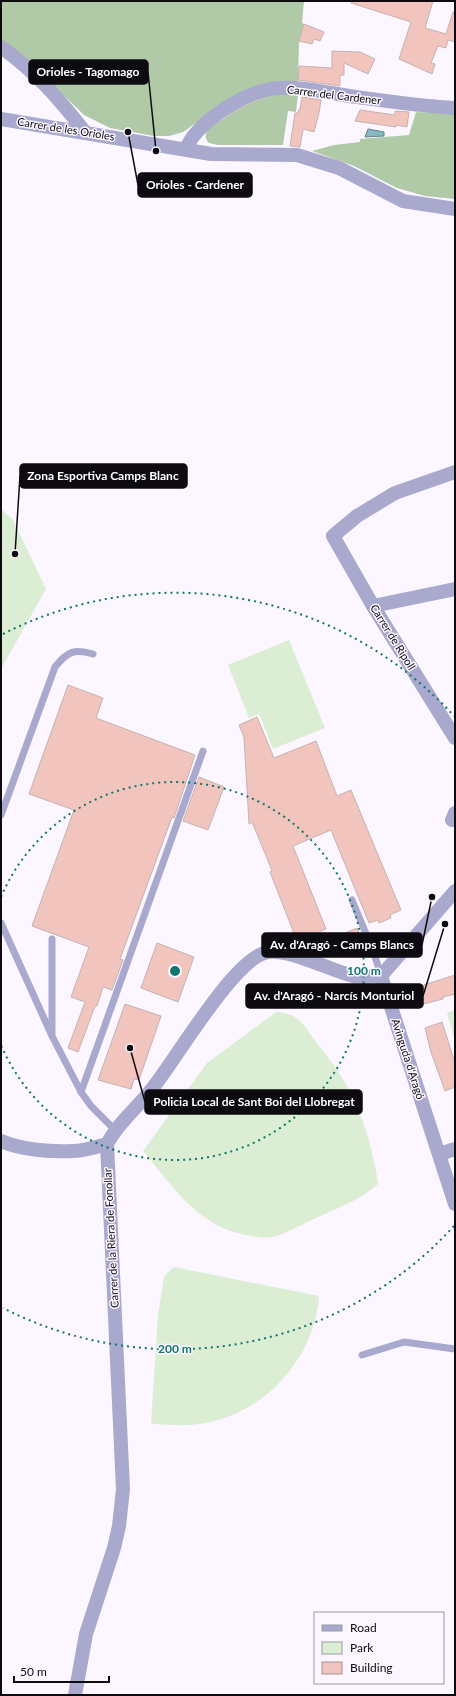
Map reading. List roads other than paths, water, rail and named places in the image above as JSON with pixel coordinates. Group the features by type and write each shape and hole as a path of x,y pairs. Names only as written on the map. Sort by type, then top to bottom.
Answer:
{"street":[{"path":"1,47 20,60 43,81 86,132"},
{"name":"Carrer del Cardener","path":"186,148 196,133 215,116 239,101 270,89 297,88 413,106 455,108"},
{"name":"Carrer de les Orioles","path":"1,119 186,148 211,154 296,155 340,168 403,201 455,209"},
{"name":"Carrer de Ripoll","path":"455,472 395,493 357,516 333,536 373,606 455,738"},
{"path":"373,606 455,589"},
{"path":"381,976 455,891"},
{"name":"Carrer de la Riera de Fonollar","path":"75,1695 86,1634 114,1548 119,1526 123,1489 107,1144 114,1130 151,1090 229,981 250,959 268,952 290,955 355,976 381,976"},
{"name":"Avinguda d'Aragó","path":"381,976 455,1204"},
{"path":"1,1141 8,1144 42,1150 73,1151 107,1144"},
{"path":"440,1154 455,1149"}],"lane":[{"path":"1,815 55,667 70,652 78,650 93,654"},
{"path":"81,1092 203,751"},
{"path":"352,900 374,953 381,976"},
{"path":"1,922 52,1036 81,1092 91,1106 114,1130"},
{"path":"52,939 52,1036"},
{"path":"362,1355 404,1342 455,1350"}],"water":[{"path":"368,129 384,132 384,136 365,137"}],"place":[{"name":"Orioles - Cardener","path":"128,132"},
{"name":"Orioles - Tagomago","path":"156,151"},
{"name":"Zona Esportiva Camps Blanc","path":"15,554"},
{"name":"Av. d'Aragó - Camps Blancs","path":"432,897"},
{"name":"Av. d'Aragó - Narcís Monturiol","path":"445,924"},
{"name":"Policia Local de Sant Boi del Llobregat","path":"130,1048"}]}
